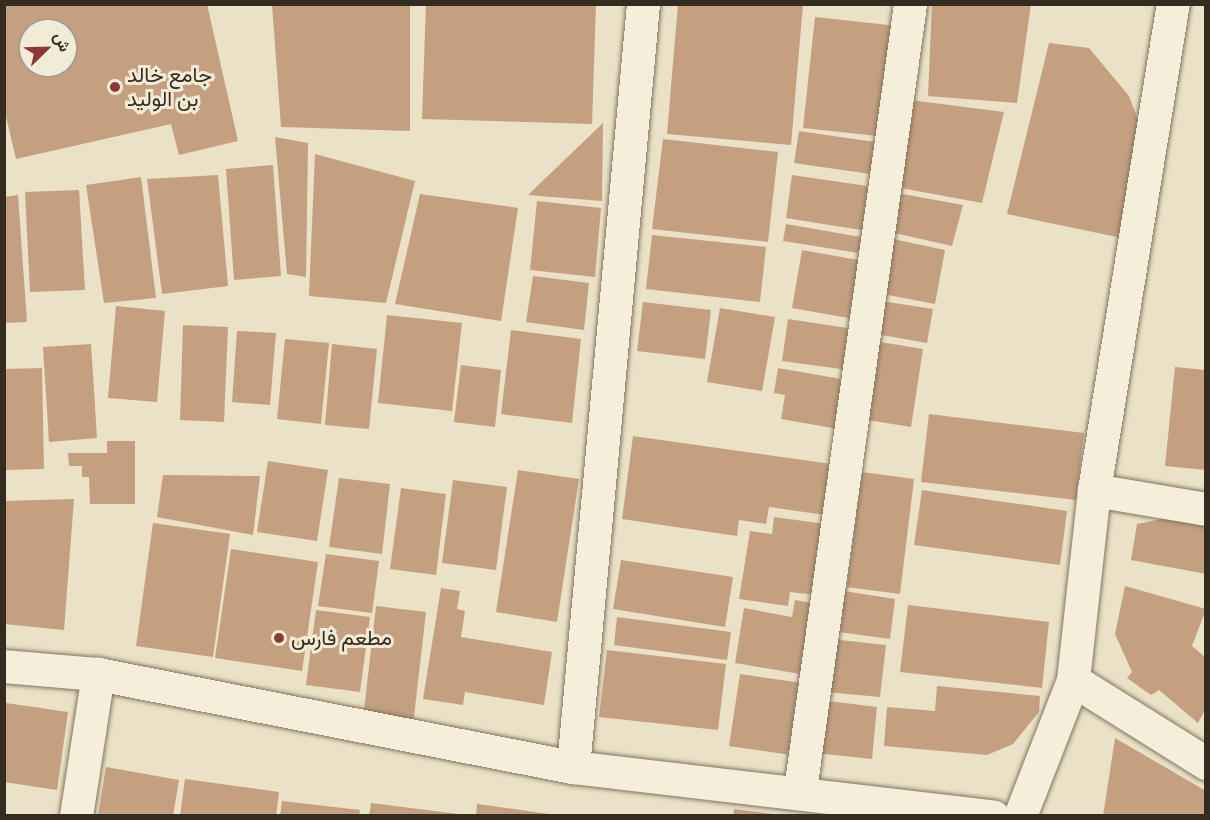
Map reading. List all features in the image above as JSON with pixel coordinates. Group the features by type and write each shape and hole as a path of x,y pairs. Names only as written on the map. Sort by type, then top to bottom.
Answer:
{"street":[{"path":"573,767 643,4"},
{"path":"800,790 910,4"},
{"path":"1020,816 1073,680 1094,490 1173,4"},
{"path":"1094,490 1206,509"},
{"path":"4,666 98,674 573,767 800,790 993,816"},
{"path":"76,816 98,674"},
{"path":"1073,680 1206,763"}],"building":[{"name":"جامع خالد بن الوليد","path":"4,4 207,4 238,141 179,155 171,124 16,159 4,108"},
{"path":"272,4 410,4 410,131 281,127"},
{"path":"426,4 596,4 592,124 422,119"},
{"path":"678,4 803,4 791,145 667,134"},
{"path":"932,4 1031,4 1017,103 928,96"},
{"path":"815,17 898,26 887,137 803,128"},
{"path":"1049,43 1089,48 1129,96 1141,128 1122,238 1007,214"},
{"path":"910,100 1004,112 982,203 901,188"},
{"path":"603,123 602,201 528,195"},
{"path":"799,131 882,143 877,175 794,163"},
{"path":"275,137 308,143 306,277 287,274"},
{"path":"663,139 778,152 768,242 652,229"},
{"path":"315,154 415,181 386,303 309,296"},
{"path":"273,165 281,276 234,280 226,169"},
{"path":"218,175 228,286 162,294 147,179"},
{"path":"792,175 874,187 867,231 786,218"},
{"path":"141,177 156,298 104,303 86,185"},
{"path":"79,190 85,290 30,292 25,192"},
{"path":"897,193 963,205 952,246 890,232"},
{"path":"420,194 518,208 501,321 395,304"},
{"path":"18,195 27,322 4,323 4,197"},
{"path":"537,201 601,208 595,277 530,270"},
{"path":"786,224 861,237 859,253 783,241"},
{"path":"652,235 766,247 760,302 646,289"},
{"path":"893,239 945,250 935,304 883,294"},
{"path":"802,250 864,261 854,319 792,308"},
{"path":"533,276 589,283 584,330 526,322"},
{"path":"881,301 933,309 927,343 876,334"},
{"path":"643,302 711,310 705,359 637,351"},
{"path":"116,306 165,311 157,402 108,398"},
{"path":"720,308 775,317 762,391 707,382"},
{"path":"387,315 462,323 452,411 378,403"},
{"path":"788,319 854,329 848,370 782,361"},
{"path":"183,325 228,327 224,422 180,420"},
{"path":"511,330 581,339 572,423 501,414"},
{"path":"237,331 276,333 270,405 232,402"},
{"path":"285,339 329,343 321,424 277,419"},
{"path":"874,341 923,349 911,427 861,419"},
{"path":"91,344 97,438 49,442 43,347"},
{"path":"332,344 377,349 369,429 325,425"},
{"path":"461,365 501,370 495,427 454,422"},
{"path":"1175,367 1206,370 1206,470 1165,466"},
{"path":"42,368 44,469 4,470 4,369"},
{"path":"778,368 847,380 838,429 781,419 785,395 774,393"},
{"path":"929,414 1084,433 1076,500 921,482"},
{"path":"633,436 832,464 825,515 769,507 766,524 739,520 737,536 622,519"},
{"path":"107,441 135,441 135,504 90,504 89,477 82,477 82,466 69,466 68,453 107,453"},
{"path":"268,461 328,470 317,541 257,532"},
{"path":"518,470 579,479 557,622 496,612"},
{"path":"862,472 914,479 900,594 847,587"},
{"path":"163,475 260,476 253,535 157,517"},
{"path":"339,478 390,484 382,554 329,547"},
{"path":"453,480 507,487 496,570 442,563"},
{"path":"401,488 446,494 436,575 390,569"},
{"path":"922,490 1067,511 1060,565 914,545"},
{"path":"74,499 64,630 4,624 4,501"},
{"path":"1183,515 1206,524 1206,574 1131,560 1137,524"},
{"path":"774,517 826,524 816,595 790,592 788,606 739,599 750,531 772,534"},
{"path":"153,523 230,534 213,657 136,646"},
{"path":"231,549 318,562 302,671 215,658"},
{"path":"326,554 379,561 372,613 318,606"},
{"path":"621,560 733,577 725,627 613,609"},
{"path":"1125,586 1206,609 1192,646 1206,658 1206,708 1198,723 1159,690 1151,695 1127,678 1132,672 1115,634"},
{"path":"441,588 460,591 457,609 465,611 461,637 552,652 544,705 465,692 463,705 423,699"},
{"path":"844,591 895,599 890,639 839,632"},
{"path":"795,600 813,603 800,674 735,663 744,608 792,617"},
{"path":"908,605 1049,622 1042,688 900,672"},
{"path":"376,606 426,612 413,725 363,719"},
{"path":"316,610 370,617 360,692 306,685"},
{"path":"617,617 731,632 727,660 614,645"},
{"path":"831,639 886,645 880,697 825,692"},
{"path":"607,650 726,664 718,730 599,717"},
{"path":"740,674 802,683 791,755 729,746"},
{"path":"937,686 1040,696 1039,712 1013,744 987,755 884,746 887,707 935,711"},
{"path":"820,700 877,707 872,759 815,753"},
{"path":"6,703 68,712 57,790 4,782"},
{"path":"1115,738 1206,791 1206,816 1103,816"},
{"path":"106,767 179,780 173,816 98,816"},
{"path":"185,779 279,792 276,816 180,816"},
{"path":"282,801 360,810 359,816 280,816"},
{"path":"371,803 458,814 458,816 369,816"},
{"path":"477,804 549,814 549,816 476,816"},
{"path":"734,809 773,814 773,816 733,816"}],"place":[{"name":"جامع خالد بن الوليد","path":"115,87"},
{"name":"مطعم فارس","path":"279,638"}]}
